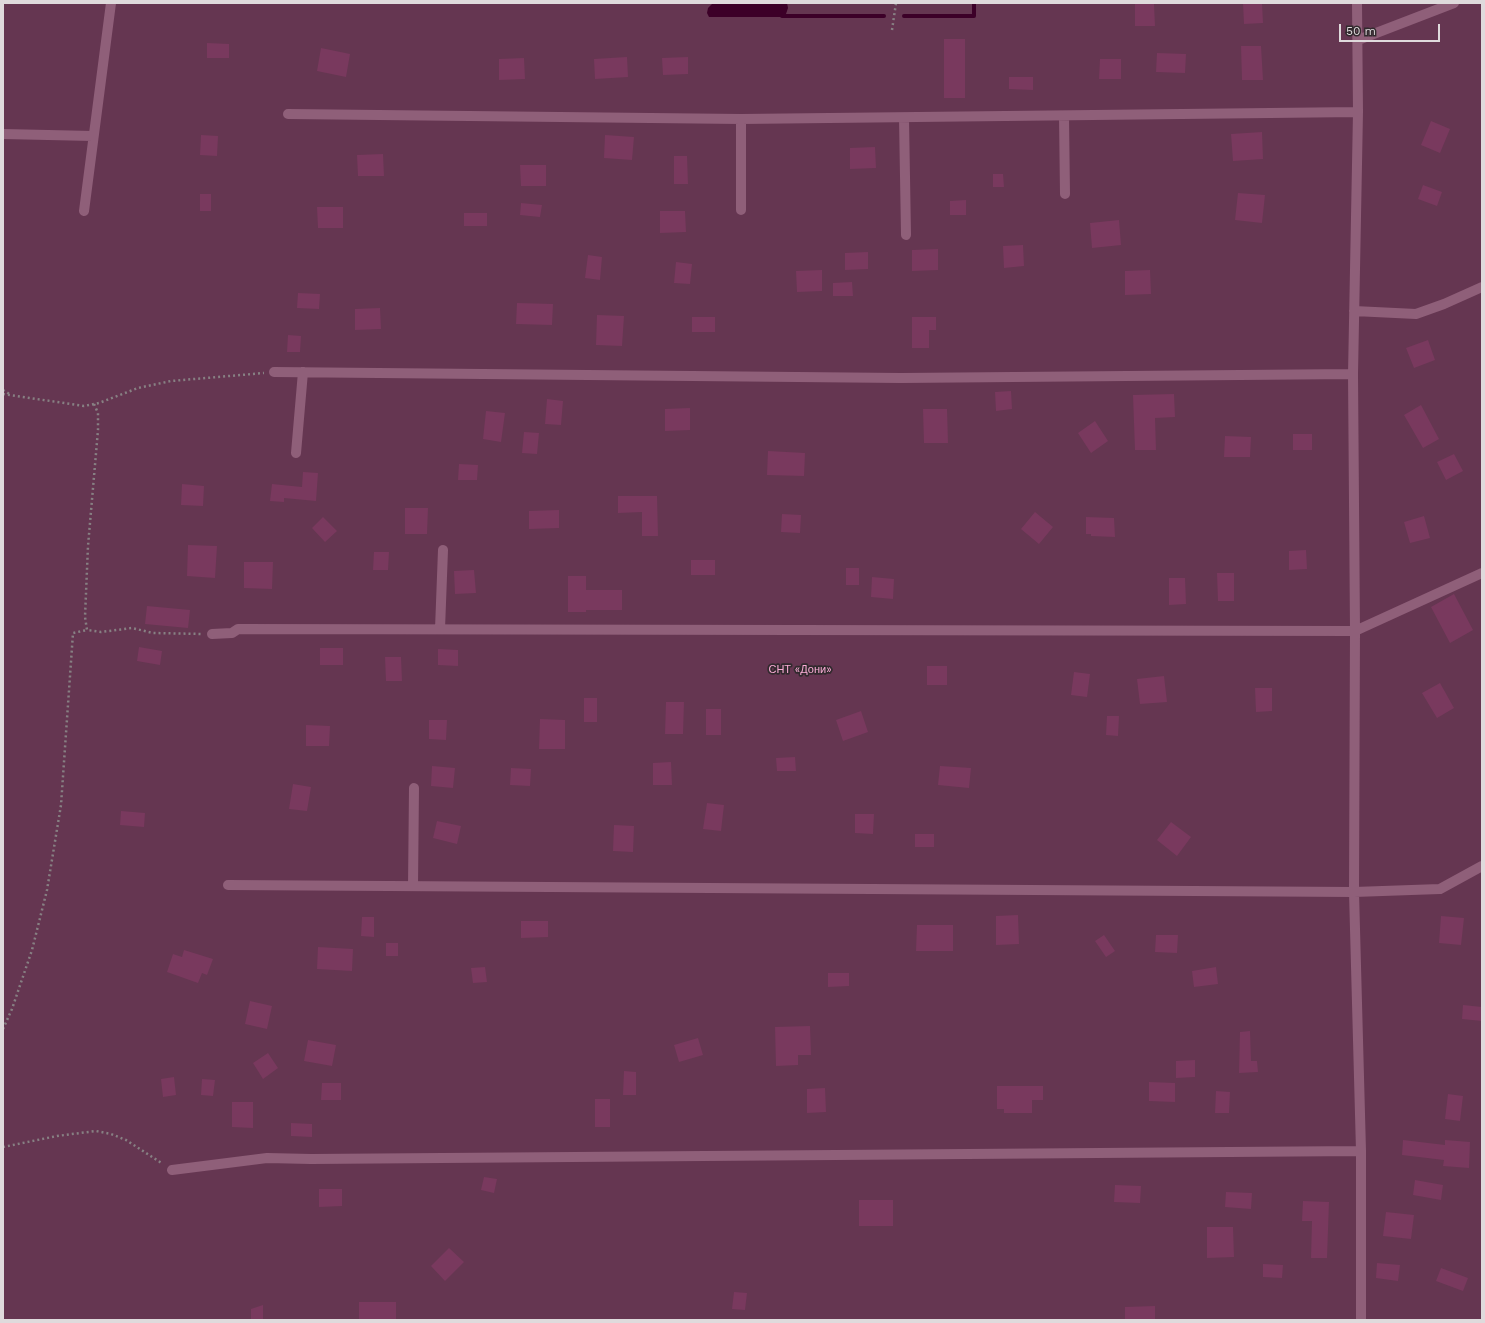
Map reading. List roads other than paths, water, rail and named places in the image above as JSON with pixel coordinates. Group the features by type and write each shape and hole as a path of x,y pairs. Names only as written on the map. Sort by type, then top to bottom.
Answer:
{"street":[{"path":"84,211 111,3"},
{"path":"1357,3 1358,112 1353,374 1355,631 1354,892 1361,1151 1361,1320"},
{"path":"1358,40 1454,3"},
{"path":"288,114 741,119 1358,112"},
{"path":"1064,116 1065,194"},
{"path":"904,118 906,234"},
{"path":"740,210 741,119"},
{"path":"3,134 93,136"},
{"path":"1354,311 1416,314 1444,304 1482,287"},
{"path":"274,372 893,378 1353,374"},
{"path":"296,453 303,372"},
{"path":"440,629 443,550"},
{"path":"212,634 232,633 238,629 1355,631 1482,573"},
{"path":"413,886 414,788"},
{"path":"228,885 1354,892 1440,889 1482,866"},
{"path":"172,1170 267,1158 335,1159 1361,1151"}],"waterway":[{"path":"904,16 974,16 974,3"},
{"path":"782,16 884,16"}],"park label":[{"name":"СНТ «Дони»","path":"800,670"}]}
